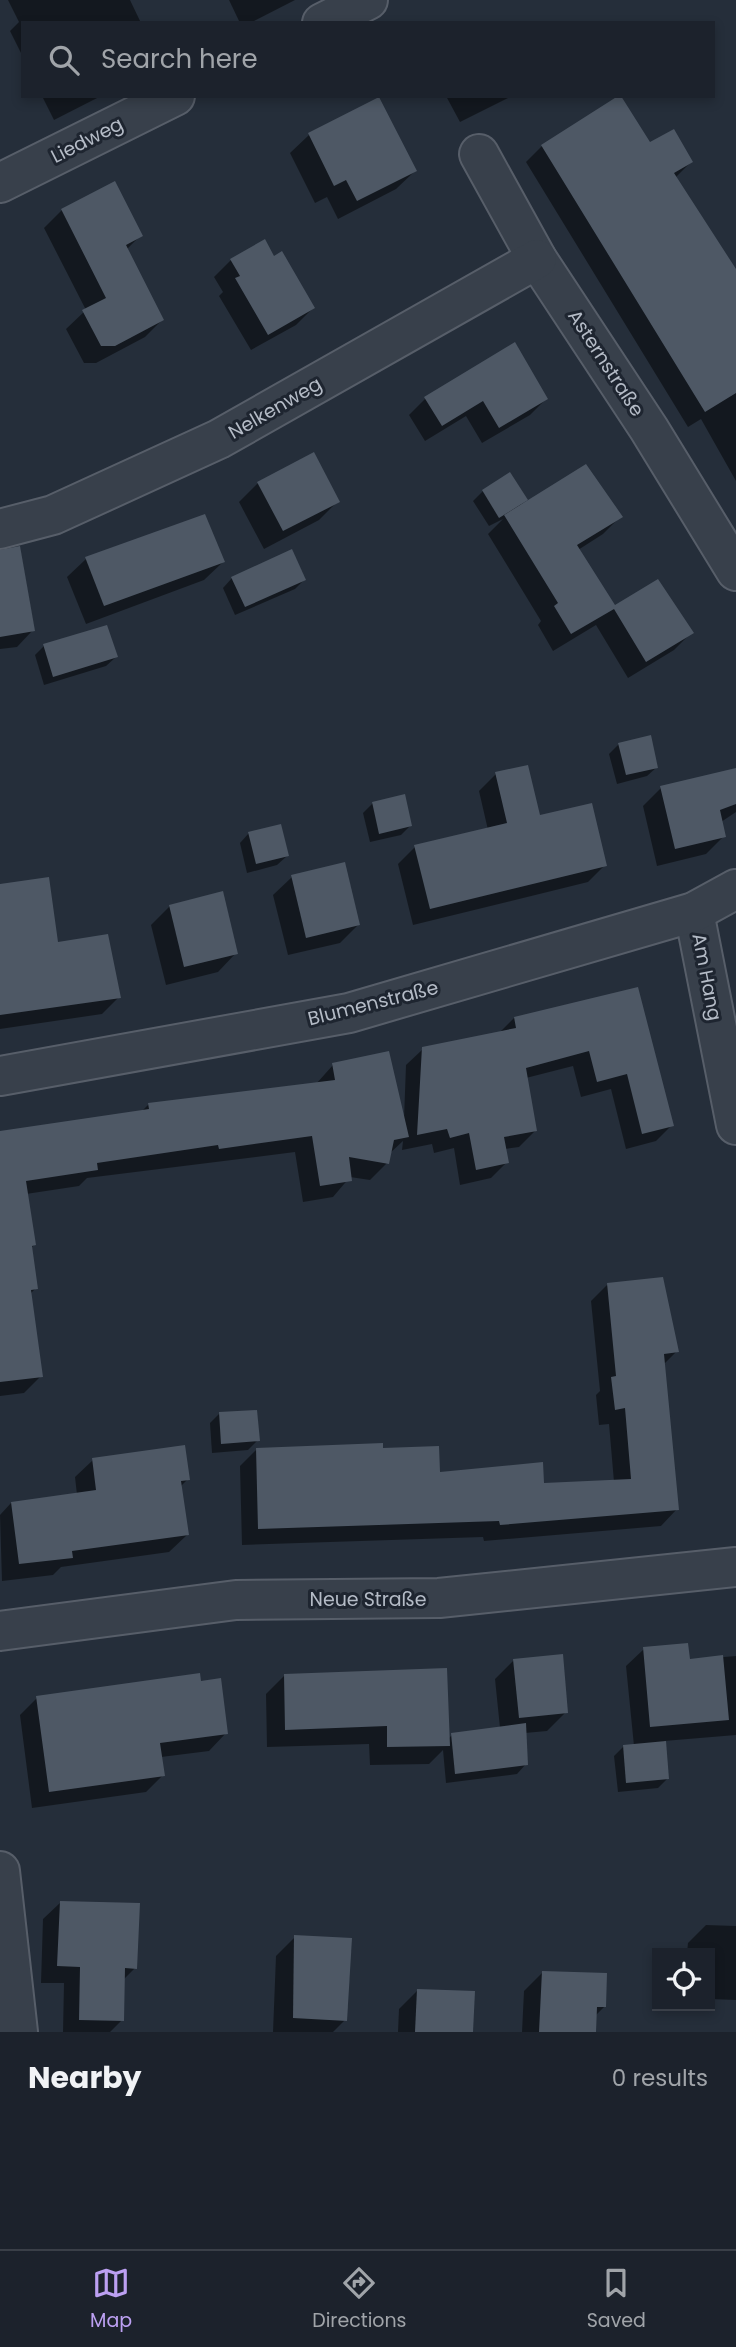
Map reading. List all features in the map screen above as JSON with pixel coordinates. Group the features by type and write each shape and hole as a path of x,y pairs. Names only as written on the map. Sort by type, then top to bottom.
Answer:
{"street":[{"path":"326,21 368,0"},
{"name":"Liedweg","path":"0,183 171,98"},
{"name":"Asternstraße","path":"480,154 537,259 649,429 736,571"},
{"name":"Nelkenweg","path":"0,529 53,515 219,439 537,259"},
{"name":"Blumenstraße","path":"0,1076 349,1013 694,912 736,889"},
{"name":"Am Hang","path":"694,912 736,1125"},
{"name":"Neue Straße","path":"0,1630 236,1600 439,1598 736,1567"},
{"path":"0,1871 18,2032"}],"building":[{"path":"380,98 417,171 357,201 346,180 334,186 308,133"},
{"path":"615,98 622,98 650,142 674,129 693,162 674,173 736,269 736,393 705,412 541,145"},
{"path":"115,181 143,236 126,245 164,320 115,346 101,346 82,310 106,298 61,209"},
{"path":"265,239 274,256 282,251 315,308 268,335 235,278 240,276 230,259"},
{"path":"515,342 548,399 499,428 483,401 442,426 424,397"},
{"path":"314,452 340,502 283,531 257,482"},
{"path":"586,464 623,517 577,545 615,605 658,579 694,633 646,662 614,609 571,634 554,606 558,603 504,515"},
{"path":"510,472 528,500 499,518 482,490"},
{"path":"205,514 225,562 104,606 85,557"},
{"path":"20,546 35,631 0,637 0,550"},
{"path":"292,549 306,580 245,607 231,577"},
{"path":"107,625 118,657 53,677 43,644"},
{"path":"651,735 658,768 626,775 618,743"},
{"path":"528,765 540,815 592,803 607,866 430,909 414,845 507,823 495,772"},
{"path":"736,768 736,804 720,810 726,837 675,849 660,786"},
{"path":"405,794 412,826 379,834 372,802"},
{"path":"281,824 289,856 256,864 248,832"},
{"path":"345,862 360,925 306,938 291,875"},
{"path":"49,877 58,942 108,934 121,998 0,1015 0,884"},
{"path":"223,891 238,954 184,967 169,905"},
{"path":"638,987 674,1126 642,1134 627,1074 597,1082 589,1051 526,1068 537,1131 504,1137 509,1163 476,1170 469,1133 450,1138 447,1129 417,1135 422,1047 516,1028 514,1017"},
{"path":"389,1051 409,1137 394,1140 389,1164 349,1157 352,1181 320,1186 312,1136 219,1149 218,1145 97,1163 98,1170 26,1181 36,1245 32,1246 38,1289 31,1290 43,1377 0,1382 0,1131 149,1109 148,1103 335,1080 332,1063"},
{"path":"663,1277 679,1352 664,1354 679,1510 500,1525 499,1521 258,1529 256,1448 383,1443 383,1448 439,1446 440,1472 543,1462 544,1483 631,1479 625,1408 615,1410 611,1377 616,1376 607,1283"},
{"path":"257,1410 260,1441 221,1444 219,1412"},
{"path":"185,1445 190,1480 181,1481 189,1535 72,1551 73,1558 19,1564 11,1502 96,1490 92,1458"},
{"path":"688,1643 690,1659 723,1655 729,1720 650,1727 643,1647"},
{"path":"563,1654 568,1713 519,1718 513,1659"},
{"path":"447,1668 450,1746 387,1747 387,1726 285,1730 284,1674"},
{"path":"200,1673 201,1681 221,1678 228,1734 160,1743 165,1776 49,1792 36,1696"},
{"path":"526,1723 528,1765 455,1774 451,1733"},
{"path":"666,1741 669,1779 626,1783 623,1745"},
{"path":"60,1901 140,1903 137,1969 125,1968 124,2021 79,2020 80,1967 57,1966"},
{"path":"294,1935 352,1938 347,2021 293,2018"},
{"path":"542,1971 607,1973 606,2007 597,2007 596,2032 539,2032"},
{"path":"417,1989 475,1991 473,2032 415,2032"}]}
